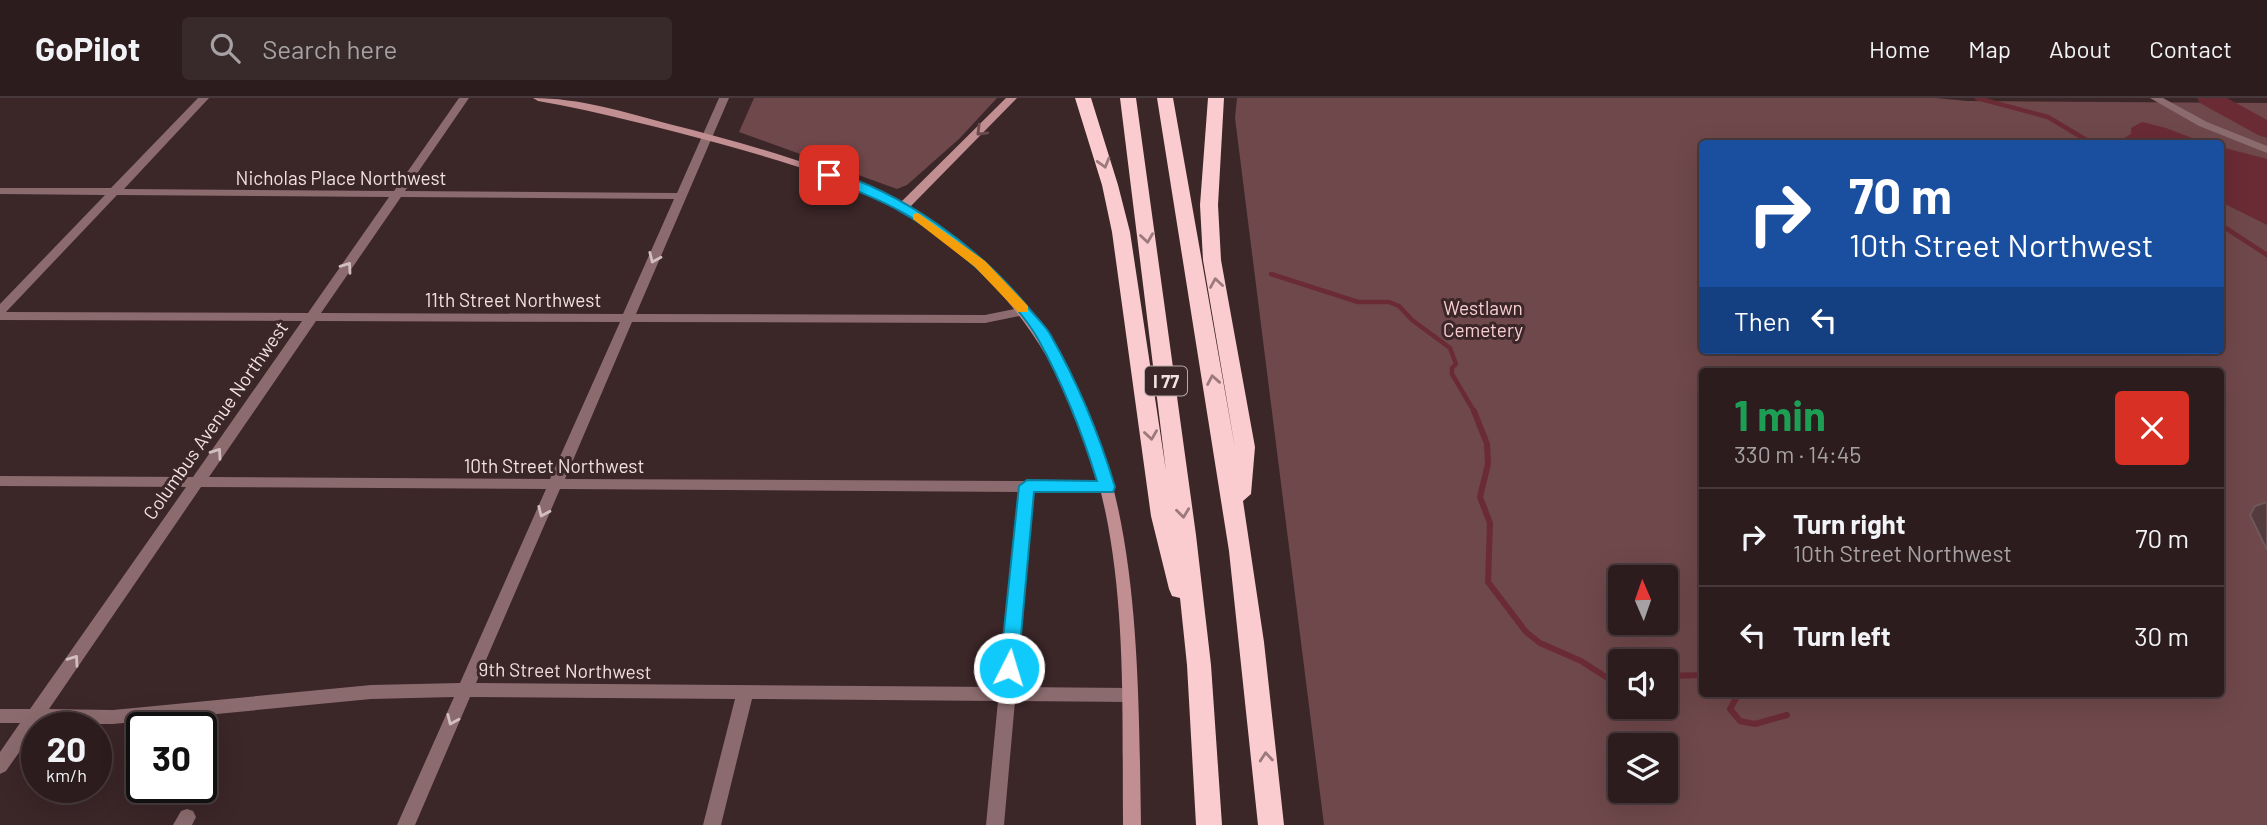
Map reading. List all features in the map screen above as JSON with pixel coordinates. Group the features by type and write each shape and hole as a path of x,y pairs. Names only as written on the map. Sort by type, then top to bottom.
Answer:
{"highway":[{"path":"1083,98 1110,185 1121,232 1162,516 1199,665"},
{"name":"I 77","path":"1128,98 1185,535 1199,665 1209,825"},
{"name":"I 77","path":"1165,98 1237,520 1257,666 1271,825"},
{"path":"1216,98 1210,230 1245,447 1237,520"}],"main road":[{"path":"538,98 583,105 791,162 848,182 903,207 980,264 1043,334 1089,428 1107,487 1119,558 1130,695 1132,825"},
{"path":"903,207 1012,98"}],"street":[{"path":"0,313 204,98"},
{"name":"Columbus Avenue Northwest","path":"38,712 464,98"},
{"path":"406,825 723,98"},
{"path":"2155,98 2203,124 2267,150"},
{"name":"Nicholas Place Northwest","path":"0,191 682,196"},
{"name":"11th Street Northwest","path":"0,313 627,319 985,319 1024,311"},
{"name":"10th Street Northwest","path":"0,481 1107,487"},
{"path":"995,825 1027,486"},
{"name":"9th Street Northwest","path":"112,717 371,692 465,690 1130,695"},
{"path":"712,825 745,693"},
{"name":"9th Street Northwest","path":"0,716 21,717"},
{"name":"Columbus Avenue Northwest","path":"0,766 21,737"}],"green space":[{"path":"754,98 997,98 959,139 907,185 897,189 739,132"},
{"name":"Westlawn Cemetery","path":"1237,98 1936,98 1968,101 2267,103 2267,825 1324,825 1235,118"}],"shaded area":[{"path":"2142,122 2197,140 2124,140 2131,134 2131,128"},
{"path":"2224,148 2267,159 2267,225 2224,204"}],"building":[{"path":"2267,502 2267,550 2250,515 2255,506"}],"waterway":[{"path":"1977,98 2048,117 2086,140"},
{"path":"2209,98 2267,130"},
{"path":"2224,227 2267,255"},
{"path":"1271,274 1358,302 1389,302 1399,306 1412,320 1450,348 1456,364 1452,368 1452,374 1474,412"},
{"path":"1474,412 1487,444 1488,464 1480,497 1490,523 1488,582 1526,632 1540,643 1581,661 1608,677"},
{"path":"1678,676 1699,675"},
{"path":"1737,697 1730,709 1740,721 1755,724 1787,715"}],"slow traffic":[{"path":"918,217 980,264 1023,309"}],"route":[{"path":"829,175 903,207 980,264 1043,334 1089,428 1107,487 1027,486 1009,668"}]}
